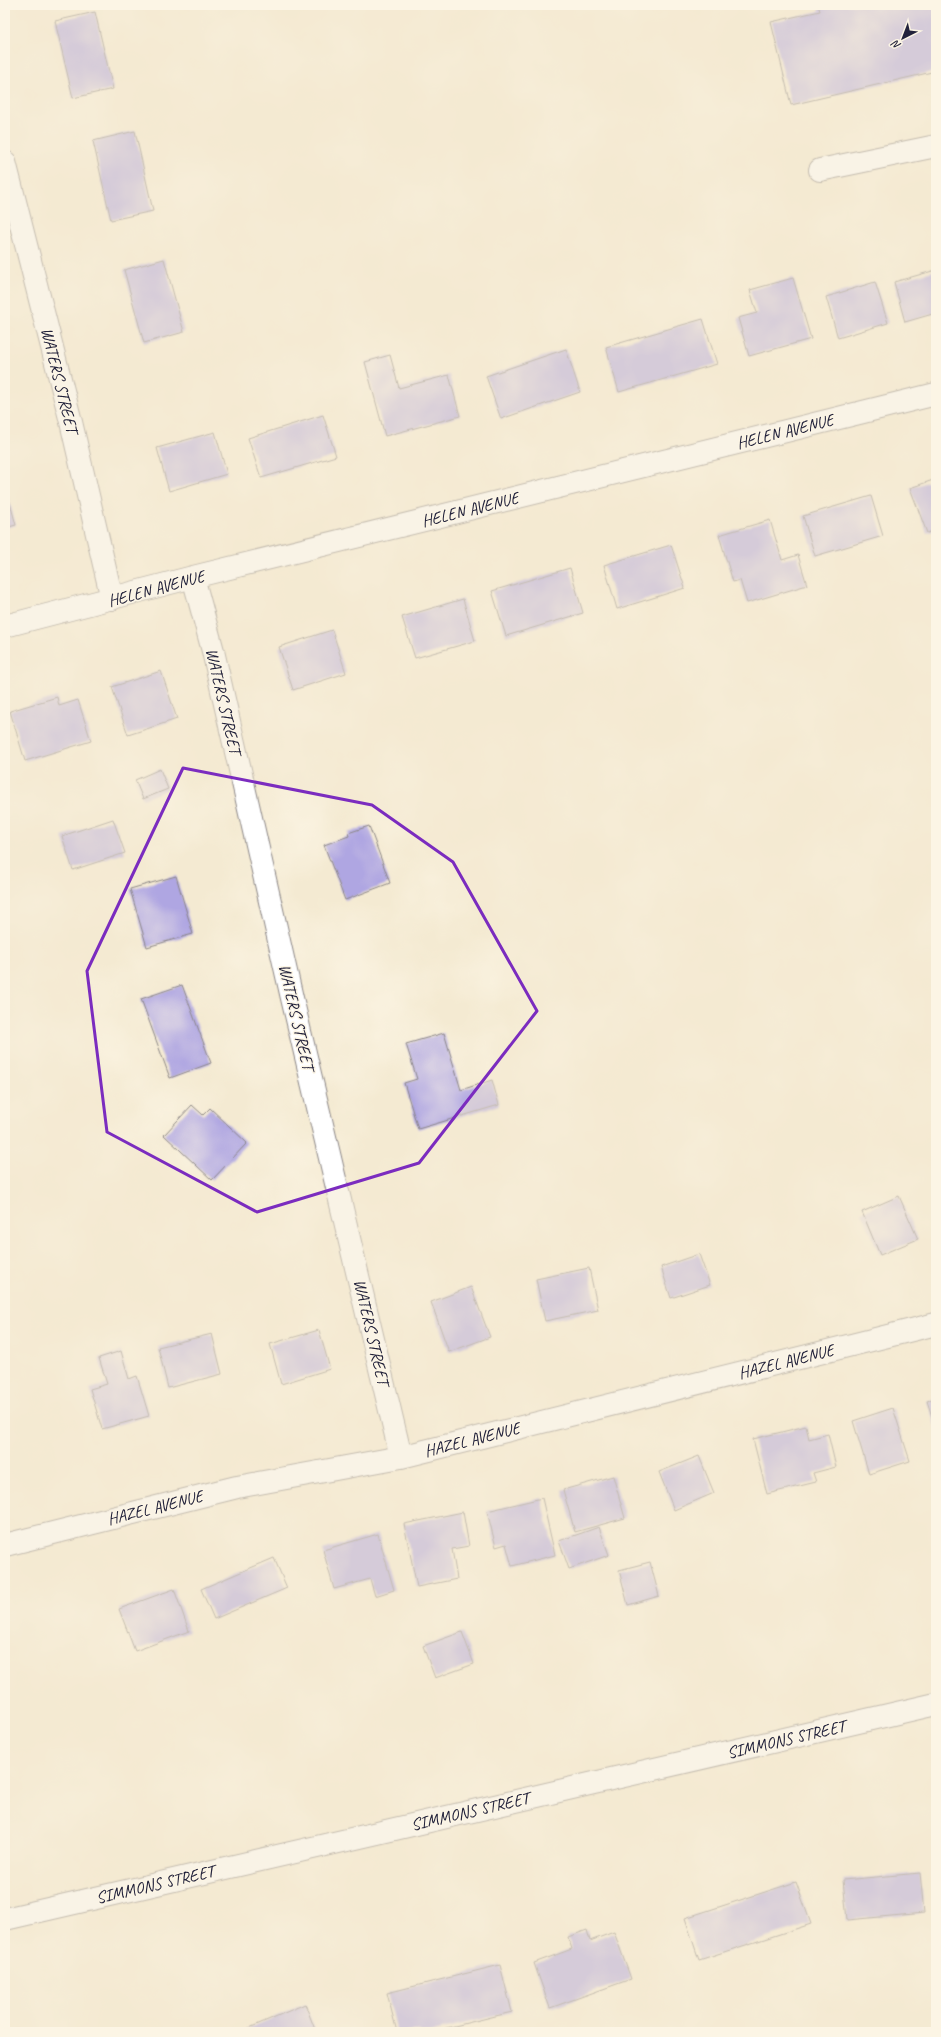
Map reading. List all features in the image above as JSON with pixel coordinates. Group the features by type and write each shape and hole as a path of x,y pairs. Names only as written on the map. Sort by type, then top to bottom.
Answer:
{"street":[{"path":"820,170 936,146"},
{"name":"WATERS STREET","path":"5,162 71,422 112,599"},
{"name":"HELEN AVENUE","path":"5,626 194,577 936,394"},
{"name":"WATERS STREET","path":"194,577 213,651 292,998 401,1457"},
{"name":"HAZEL AVENUE","path":"5,1545 237,1487 401,1457 936,1324"},
{"name":"SIMMONS STREET","path":"5,1919 936,1704"}],"highlighted area":[{"path":"183,768 372,805 453,862 537,1011 419,1163 257,1212 107,1132 87,971"}],"building":[{"path":"818,5 936,5 936,71 791,105 771,22 820,11"},
{"path":"95,12 113,89 73,98 55,21"},
{"path":"135,131 153,211 111,220 93,141"},
{"path":"164,259 184,332 144,343 124,270"},
{"path":"936,270 936,313 905,322 894,282"},
{"path":"793,278 811,339 749,356 738,318 757,313 750,290"},
{"path":"875,282 888,323 838,338 826,297"},
{"path":"703,319 717,364 619,392 606,347"},
{"path":"566,349 580,392 501,419 486,376"},
{"path":"390,355 399,388 449,375 460,416 385,436 365,362"},
{"path":"323,415 336,456 261,478 248,438"},
{"path":"215,432 227,474 169,491 157,448"},
{"path":"936,479 936,530 927,533 910,488"},
{"path":"5,485 16,525 5,528"},
{"path":"871,496 883,536 815,556 803,516"},
{"path":"770,520 782,560 798,555 807,585 747,603 740,580 733,582 719,535"},
{"path":"671,545 685,588 617,609 604,565"},
{"path":"570,568 583,613 506,636 492,591"},
{"path":"463,599 475,641 415,658 402,617"},
{"path":"332,630 346,673 293,690 279,647"},
{"path":"161,671 177,719 128,735 112,687"},
{"path":"57,697 59,706 78,700 91,741 25,761 10,711"},
{"path":"160,769 168,789 143,799 135,780"},
{"path":"113,819 125,853 73,870 62,836"},
{"path":"369,826 390,883 345,900 324,845 349,836 348,833"},
{"path":"176,876 193,934 147,947 130,889"},
{"path":"182,985 211,1063 170,1078 141,999"},
{"path":"444,1033 461,1090 492,1080 499,1105 418,1129 404,1083 417,1079 406,1044"},
{"path":"192,1105 203,1115 210,1108 247,1143 212,1180 164,1135"},
{"path":"899,1196 918,1239 880,1255 862,1212"},
{"path":"699,1254 710,1285 671,1298 661,1267"},
{"path":"589,1268 598,1310 545,1321 536,1279"},
{"path":"471,1287 490,1337 449,1352 431,1302"},
{"path":"319,1330 330,1369 281,1384 270,1344"},
{"path":"212,1334 222,1374 168,1388 158,1347"},
{"path":"121,1351 129,1379 137,1376 149,1416 102,1429 90,1389 107,1384 99,1358"},
{"path":"936,1398 936,1429 927,1401"},
{"path":"893,1408 910,1461 869,1474 853,1421"},
{"path":"806,1426 809,1439 828,1434 836,1467 813,1473 816,1482 767,1494 753,1439"},
{"path":"699,1456 714,1493 674,1510 659,1472"},
{"path":"613,1476 625,1518 575,1532 563,1490"},
{"path":"542,1498 555,1555 512,1566 506,1544 496,1547 487,1511"},
{"path":"463,1512 469,1546 452,1549 457,1579 417,1587 404,1524"},
{"path":"599,1527 609,1555 569,1569 559,1541"},
{"path":"378,1534 394,1590 375,1596 370,1579 334,1589 323,1550"},
{"path":"274,1558 287,1588 214,1619 201,1589"},
{"path":"650,1562 659,1596 628,1605 619,1570"},
{"path":"174,1589 189,1631 135,1651 119,1609"},
{"path":"462,1632 474,1664 435,1678 423,1646"},
{"path":"920,1873 924,1913 847,1920 843,1880"},
{"path":"796,1882 811,1924 699,1960 685,1918"},
{"path":"587,1930 590,1941 614,1932 631,1979 550,2008 534,1963 572,1949 568,1937"},
{"path":"500,1965 512,2012 430,2032 397,2032 387,1993"},
{"path":"305,2004 316,2032 240,2032"}]}
